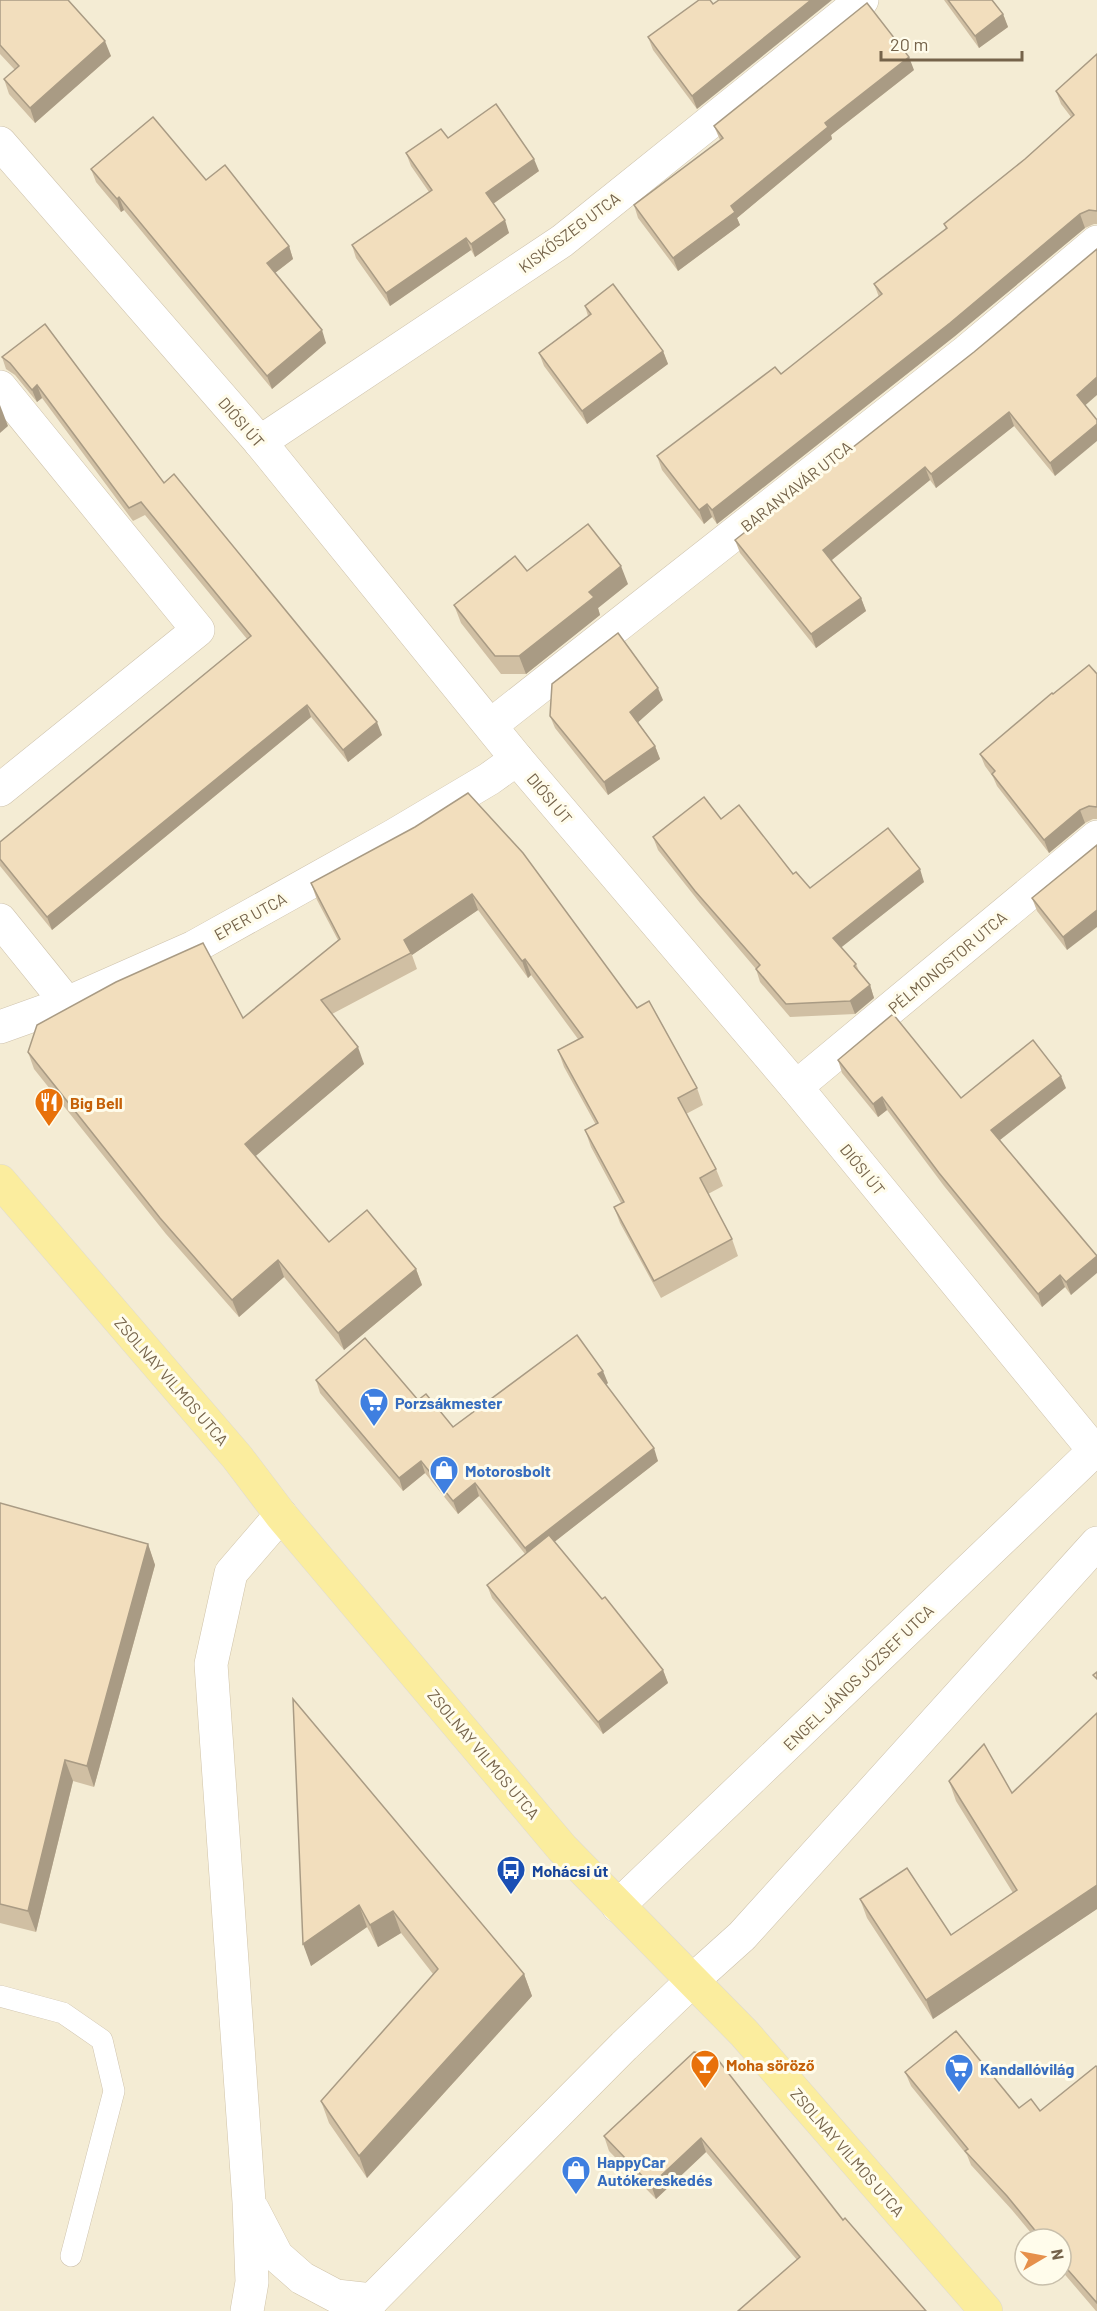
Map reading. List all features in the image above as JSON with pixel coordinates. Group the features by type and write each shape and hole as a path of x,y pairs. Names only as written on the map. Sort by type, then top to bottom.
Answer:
{"main road":[{"name":"ZSOLNAY VILMOS UTCA","path":"0,1181 237,1456 281,1515 562,1848 744,2033 986,2311"}],"street":[{"name":"KISKŐSZEG UTCA","path":"260,442 562,241 861,0"},
{"name":"DIÓSI ÚT","path":"0,143 260,442 517,759 796,1087 1096,1451"},
{"name":"BARANYAVÁR UTCA","path":"490,725 967,351 1097,242"},
{"path":"0,387 198,630 0,790"},
{"name":"EPER UTCA","path":"0,1027 67,1003 194,947 393,836 489,779 517,759"},
{"name":"PÉLMONOSTOR UTCA","path":"796,1087 1097,837"},
{"path":"0,920 67,1003"},
{"name":"ENGEL JÁNOS JÓZSEF UTCA","path":"618,1906 1096,1451"},
{"path":"247,2311 252,2282 249,2202 211,1664 231,1573 281,1515"},
{"path":"249,2202 277,2256 302,2278 336,2296 367,2305 624,2046 742,1936 1097,1543"}],"lane":[{"path":"0,1996 63,2013 102,2040 114,2091 71,2256"}],"shaded area":[{"path":"0,0 1097,0 1097,2311 0,2311"}],"building":[{"path":"0,0 68,0 105,41 30,108 4,79 19,66 0,45"},
{"path":"699,0 710,0 713,4 719,0 811,0 692,96 648,37"},
{"path":"948,0 992,0 1003,14 975,36"},
{"path":"867,3 909,57 825,123 828,127 731,206 735,212 673,258 634,205 723,138 714,126"},
{"path":"1097,54 1097,211 1089,210 1080,214 950,323 712,510 707,504 699,510 657,456 775,367 781,374 882,294 874,284 947,228 944,224 1025,159 1074,115 1056,91"},
{"path":"496,104 534,159 486,193 505,220 471,244 466,238 386,293 352,245 432,190 406,153 441,129 448,138"},
{"path":"153,117 206,180 225,165 289,246 267,263 322,330 267,376 119,197 117,199 91,169"},
{"path":"1097,249 1097,377 1077,395 1097,420 1097,424 1050,463 1009,412 931,474 925,467 823,550 861,598 811,634 735,540 974,352"},
{"path":"613,284 663,351 582,411 539,353 591,314 585,306"},
{"path":"45,324 164,483 174,474 377,722 343,750 307,705 47,917 0,859 0,842 251,636 141,502 129,508 37,385 32,390 10,363 2,357"},
{"path":"588,524 621,566 589,592 594,597 519,656 495,656 454,605 515,556 527,571"},
{"path":"618,633 658,688 630,712 655,746 604,782 550,716 552,684"},
{"path":"1089,665 1097,674 1097,807 1089,806 1080,810 1044,840 992,774 995,771 980,754"},
{"path":"468,793 523,853 637,1008 649,1001 697,1088 678,1098 716,1169 700,1178 732,1239 654,1281 614,1207 624,1202 585,1130 598,1123 558,1050 583,1037 525,959 522,961 472,894 404,940 411,953 321,1000 358,1047 245,1144 329,1242 367,1210 416,1269 338,1333 278,1260 232,1300 160,1218 28,1052 37,1025 116,982 203,943 243,1018 340,939 311,883 415,827"},
{"path":"704,797 721,819 739,805 793,874 796,872 810,888 888,828 920,869 833,938 856,964 854,966 870,985 850,1001 786,1004 756,969 760,965 695,891 653,837"},
{"path":"1097,845 1097,910 1063,937 1032,898"},
{"path":"893,1014 961,1098 1033,1040 1061,1076 991,1130 1097,1256 1066,1282 1060,1275 1038,1294 939,1173 882,1097 873,1104 838,1060"},
{"path":"577,1335 603,1371 598,1374 654,1448 525,1548 475,1483 453,1501 421,1461 399,1478 316,1380 365,1338 418,1400 426,1394 453,1427"},
{"path":"0,1503 148,1544 87,1766 65,1760 28,1911 0,1904"},
{"path":"549,1535 602,1599 605,1597 663,1670 598,1722 487,1585"},
{"path":"293,1699 524,1974 359,2156 321,2101 438,1969 393,1911 370,1925 359,1905 303,1944"},
{"path":"1097,1713 1097,1885 926,2000 860,1899 907,1868 951,1935 1017,1890 949,1781 984,1744 1012,1793"},
{"path":"956,2031 1019,2108 1031,2099 1040,2111 1097,2067 1097,2303 1073,2276 1073,2227 1032,2227 965,2151 968,2149 905,2072"},
{"path":"694,2052 715,2056 843,2220 845,2218 926,2311 738,2311 800,2257 701,2138 651,2185 604,2136"}],"place":[{"name":"Big Bell","path":"49,1128"},
{"name":"Porzsákmester","path":"374,1428"},
{"name":"Motorosbolt","path":"444,1496"},
{"name":"Mohácsi út","path":"511,1896"},
{"name":"Moha söröző","path":"705,2090"},
{"name":"Kandallóvilág","path":"959,2094"},
{"name":"HappyCar Autókereskedés","path":"576,2196"}]}
